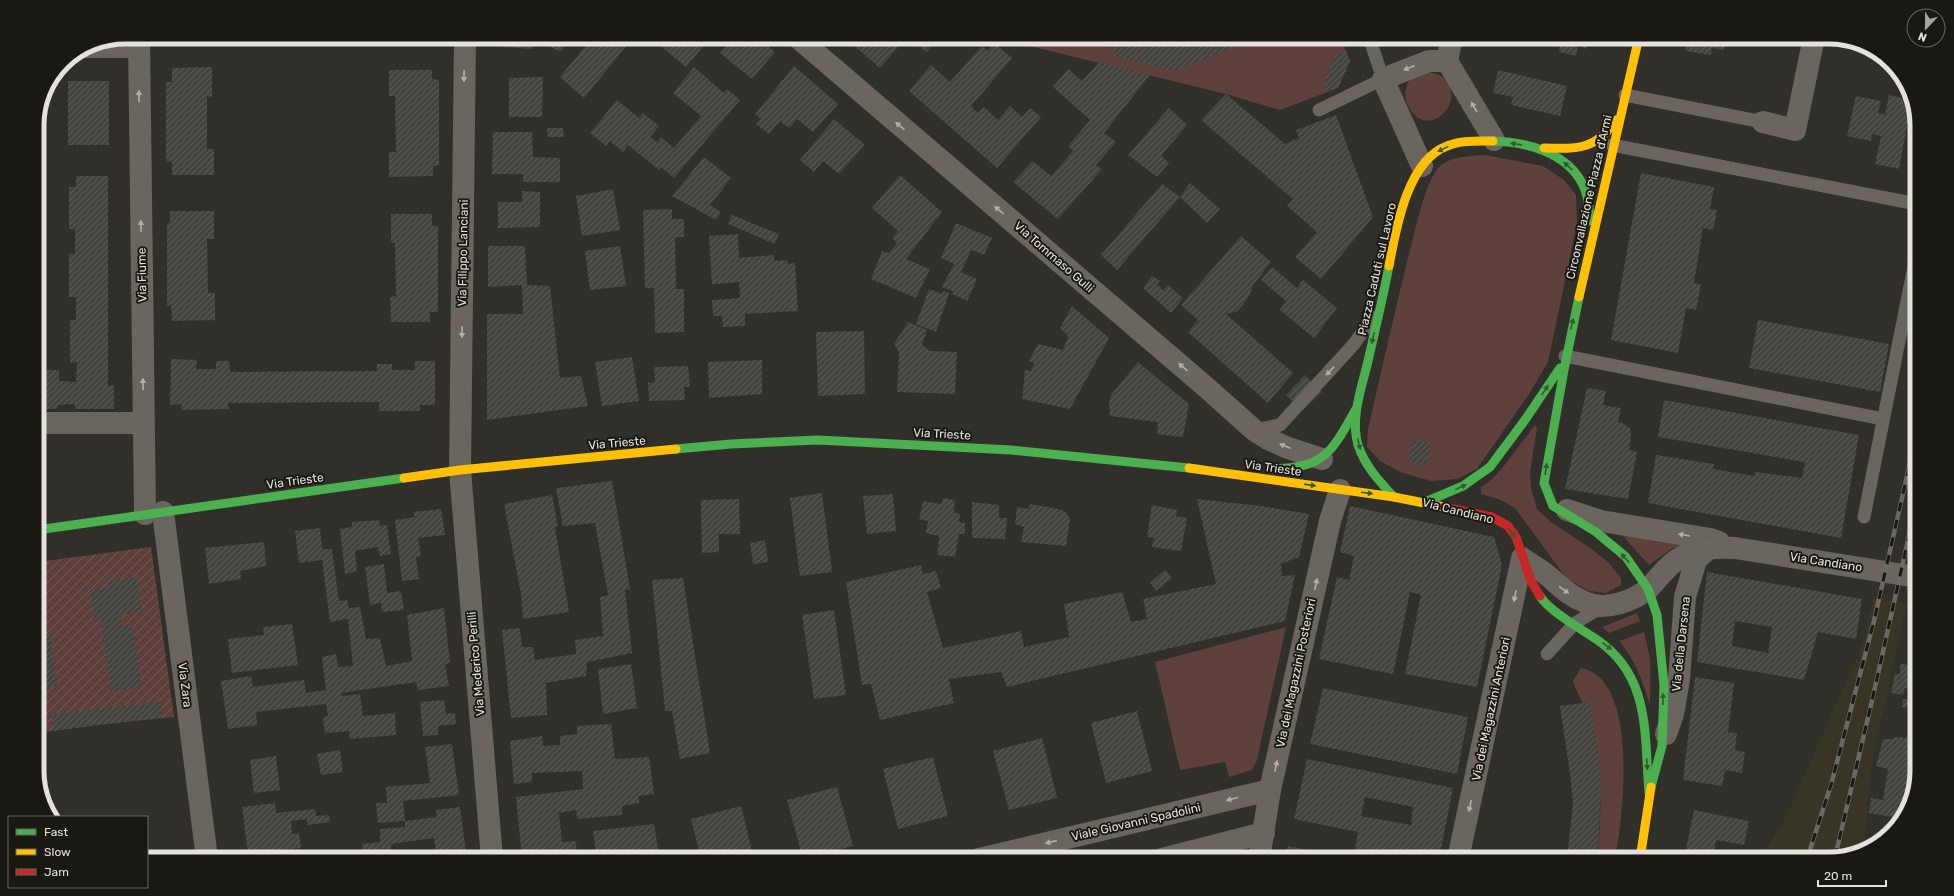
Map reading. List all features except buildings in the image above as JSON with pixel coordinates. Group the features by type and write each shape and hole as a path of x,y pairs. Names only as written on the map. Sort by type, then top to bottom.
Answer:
{"street":[{"name":"Via Fiume","path":"139,44 143,423 154,513"},
{"name":"Via Filippo Lanciani","path":"460,470 465,44"},
{"name":"Via Tommaso Gulli","path":"805,44 1254,430 1288,448 1322,459"},
{"path":"1451,44 1447,61 1494,140"},
{"name":"Circonvallazione Piazza d'Armi","path":"1553,506 1546,493 1544,483 1565,359 1590,240 1637,44"},
{"path":"1763,122 1795,130 1813,44"},
{"path":"1422,166 1383,79 1429,61 1447,61"},
{"path":"1539,147 1576,149 1593,145 1605,135 1613,125 1621,109"},
{"name":"Piazza Caduti sul Lavoro","path":"1394,497 1370,471 1361,454 1356,433 1358,406 1402,211 1422,166 1436,152 1446,146 1463,142 1494,140 1539,147 1564,161 1582,181 1589,202 1590,240"},
{"name":"Circonvallazione Piazza d'Armi","path":"1425,502 1463,486 1490,467 1525,420 1565,359"},
{"name":"Piazza Caduti sul Lavoro","path":"1322,459 1333,448 1358,406"},
{"path":"44,422 143,423"},
{"name":"Via Trieste","path":"44,529 460,470 731,444 818,440 1011,450 1169,465 1340,490"},
{"name":"Via Trieste","path":"1202,470 1300,469 1311,466 1322,459"},
{"name":"Via Mederico Perilli","path":"460,470 491,852"},
{"name":"Via Candiano","path":"1340,490 1425,502 1492,517 1508,526 1516,537 1522,558 1547,575 1560,589 1574,598 1588,604 1604,606 1629,600 1648,588 1679,558 1699,549 1710,547 1735,548 1910,576"},
{"name":"Via dei Magazzini Posteriori","path":"1260,852 1270,790 1330,520 1340,490"},
{"name":"Via Candiano","path":"1553,506 1601,521 1711,539 1735,548"},
{"name":"Via della Darsena","path":"1553,506 1596,532 1626,557 1648,588 1657,615 1662,658 1662,746"},
{"name":"Via Zara","path":"154,513 206,852"},
{"name":"Via della Darsena","path":"1641,852 1649,793 1662,746 1673,714 1680,680 1685,597 1696,560 1710,547"},
{"name":"Via della Darsena","path":"1522,558 1542,599 1561,615 1610,648 1622,661 1632,676 1639,694 1643,715 1649,793"},
{"name":"Via dei Magazzini Anteriori","path":"1460,852 1509,626 1522,558"},
{"name":"Viale Giovanni Spadolini","path":"1009,852 1270,790"},
{"path":"1189,852 1264,833"}],"lane":[{"path":"1319,110 1383,79 1371,44"},
{"path":"1625,95 1763,122"},
{"path":"1612,145 1910,203"},
{"path":"1864,517 1910,286"},
{"path":"1254,430 1280,425 1354,344 1380,308"},
{"path":"1565,359 1883,419"},
{"path":"1547,654 1575,623 1604,606"}],"shaded area":[{"path":"1022,44 1343,44 1350,61 1338,88 1280,110 1226,94"},
{"path":"1430,72 1442,77 1449,86 1451,96 1449,105 1444,113 1436,119 1427,121 1418,118 1410,109 1406,98 1406,88 1409,80"},
{"path":"1485,155 1543,166 1564,180 1576,195 1577,223 1548,362 1529,394 1477,469 1457,479 1431,481 1400,472 1380,461 1367,447 1368,429 1410,250 1430,181 1435,172 1446,162 1462,157"},
{"path":"1535,425 1537,428 1530,472 1531,488 1537,509 1552,523 1589,547 1609,563 1621,578 1621,585 1606,593 1589,591 1567,579 1515,508 1499,499 1481,494 1481,487 1488,483 1510,459"},
{"path":"1622,535 1686,543 1673,548 1649,565"},
{"path":"151,547 174,717 83,726 44,732 44,561"},
{"path":"1874,597 1906,604 1870,774 1864,844 1855,848 1829,852 1765,852 1786,816 1860,651"},
{"path":"1637,613 1640,621 1609,633 1602,627"},
{"path":"1286,627 1257,760 1252,770 1229,777 1225,762 1180,770 1155,662"},
{"path":"1644,632 1650,659 1650,705 1634,663 1619,641"},
{"path":"1581,668 1600,678 1612,697 1620,722 1623,752 1623,783 1616,852 1598,852 1600,774 1596,740 1590,717 1573,681"}],"railway":[{"path":"1809,852 1831,785 1874,621 1910,463"},
{"path":"1836,851 1910,531"}],"traffic: fast":[{"path":"1493,141 1532,147 1544,151 1567,164 1576,174 1585,189 1590,221"},
{"path":"1389,266 1358,403 1355,424 1358,445 1364,460 1394,497"},
{"path":"1579,297 1564,370 1544,483 1553,506 1596,532 1626,557 1648,589 1657,615 1664,685 1662,746 1651,787"},
{"path":"1425,502 1463,486 1490,467 1525,420 1560,368"},
{"path":"1271,469 1304,465 1315,461 1324,455 1340,437 1356,409"},
{"path":"676,449 731,444 818,440 1011,450 1189,468"},
{"path":"44,529 404,478"},
{"path":"1540,596 1550,608 1596,639 1614,654 1627,670 1636,688 1645,728 1649,793"}],"traffic: slow":[{"path":"1579,297 1637,44"},
{"path":"1544,148 1585,146 1601,137 1609,130 1616,120"},
{"path":"1389,266 1400,216 1413,181 1422,166 1433,154 1452,144 1470,141 1493,141"},
{"path":"404,478 460,470 676,449"},
{"path":"1189,468 1394,497 1444,507"},
{"path":"1641,852 1651,787"}],"traffic: jam":[{"path":"1444,507 1492,517 1508,526 1516,537 1531,581 1540,596"}]}
